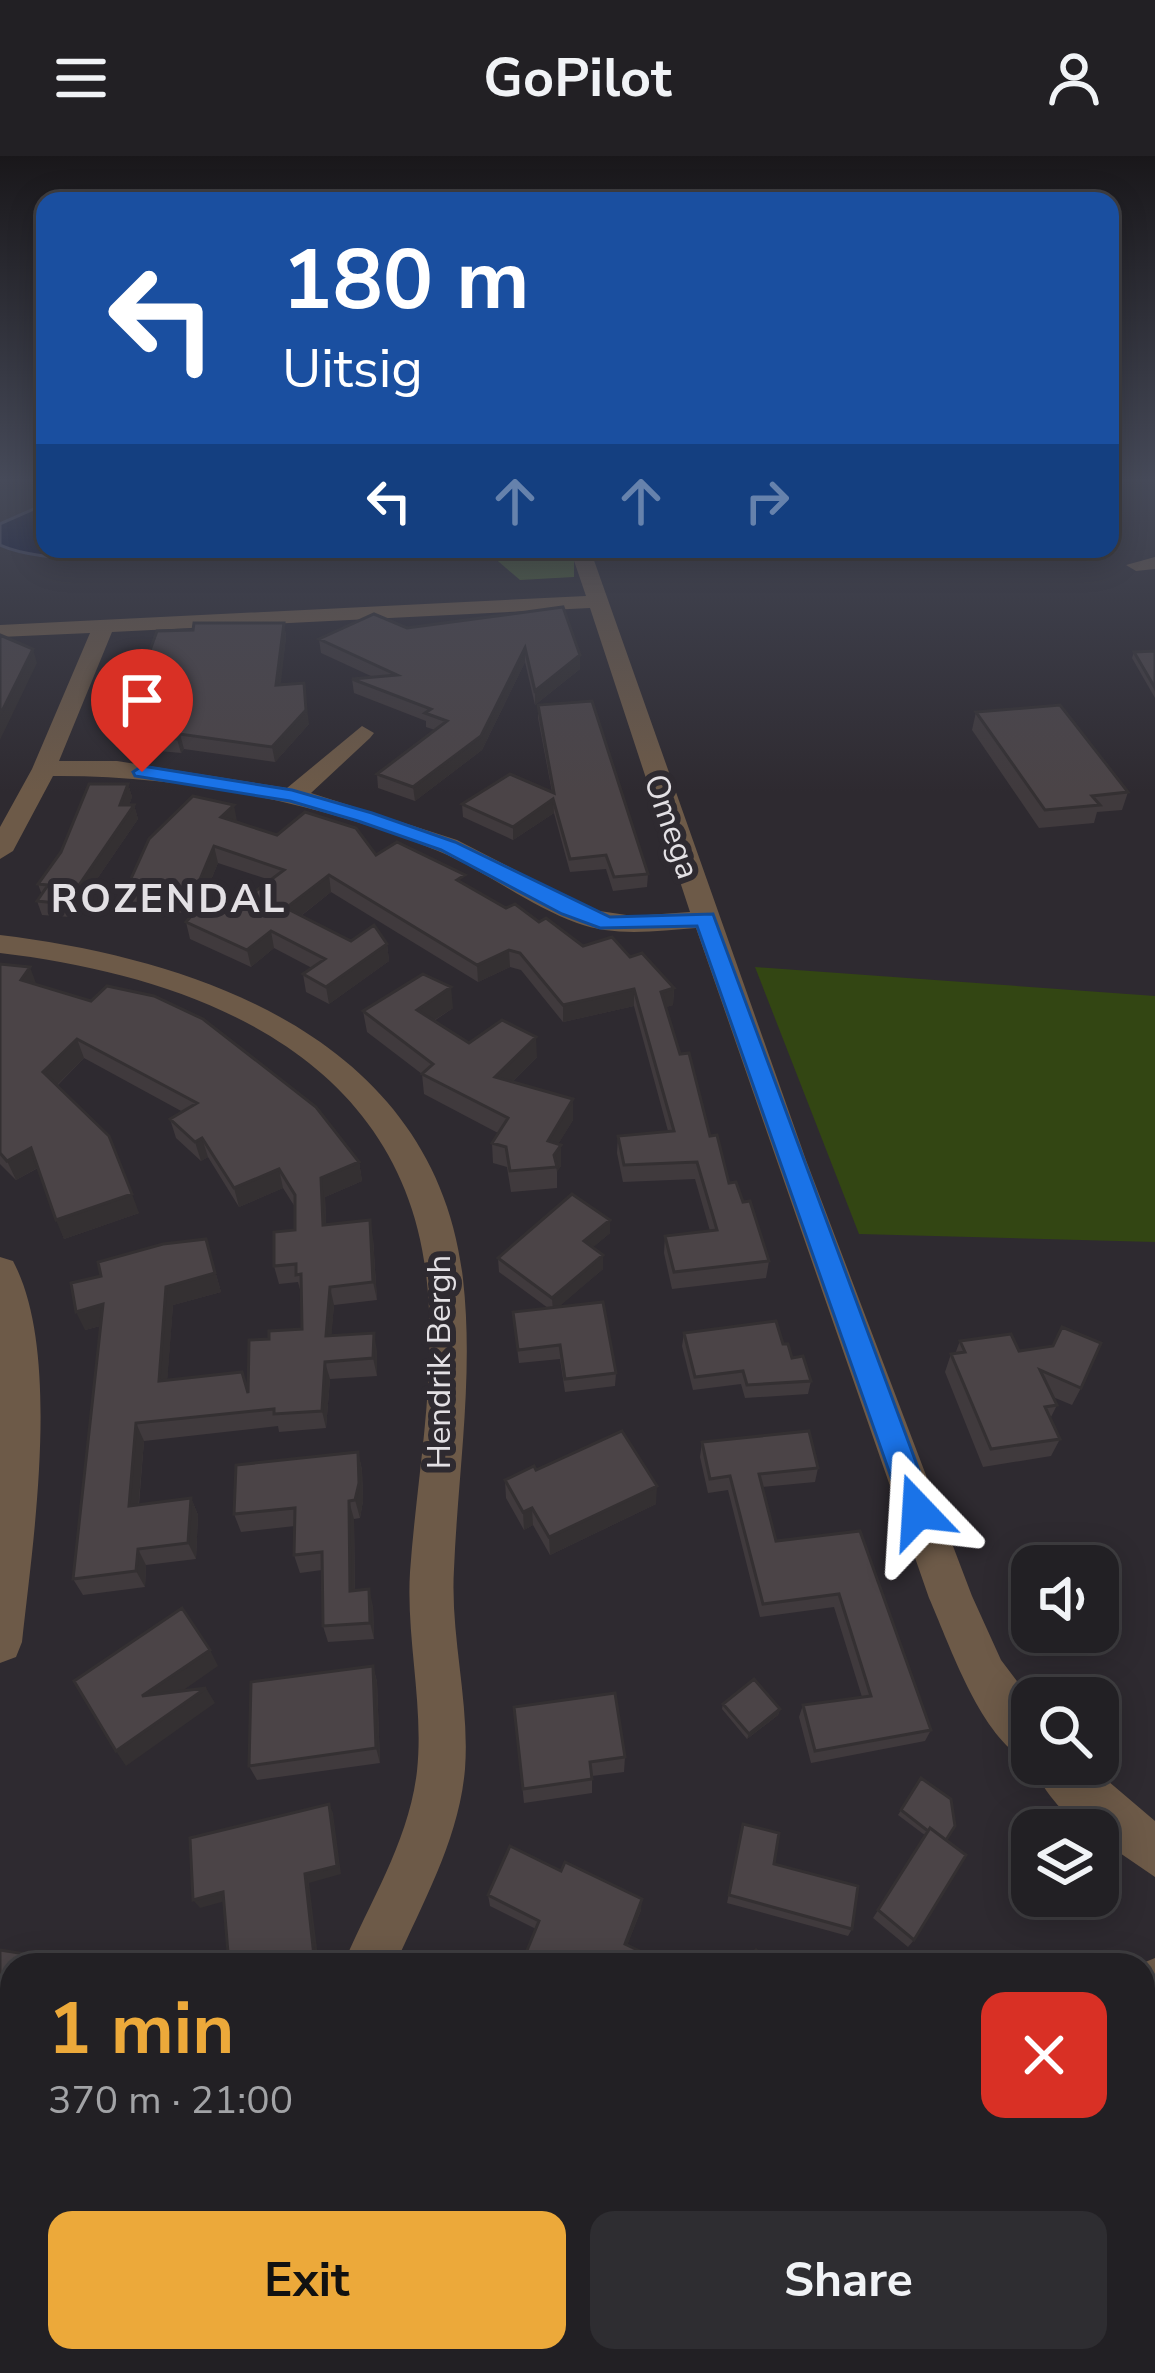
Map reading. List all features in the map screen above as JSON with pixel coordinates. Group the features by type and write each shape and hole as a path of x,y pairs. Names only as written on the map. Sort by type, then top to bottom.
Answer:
{"street":[{"path":"0,631 104,627 490,585"},
{"name":"Omega","path":"591,585 705,919 951,1598 985,1675 1011,1711"},
{"path":"0,851 44,769 104,627"},
{"path":"292,796 362,733"},
{"path":"44,769 117,768 292,796 448,846 586,917 633,924 705,919"},
{"name":"Hendrik Bergh","path":"0,944 128,964 200,988 260,1017 332,1066 364,1098 410,1155 424,1184 444,1293 445,1394 429,1616 442,1766 424,1850 375,1953"},
{"path":"0,1271 14,1353 18,1449 0,1642"},
{"path":"1075,1785 1155,1852"}],"green space":[{"path":"755,967 1155,996 1155,1242 859,1234"}],"building":[{"path":"563,607 580,655 535,691 525,648 481,736 413,787 377,774 447,721 425,713 431,709 352,679 397,675 319,639 374,614 407,628"},
{"path":"194,623 284,623 276,685 304,683 306,710 272,747 180,734 177,739 112,733 126,716 157,631 193,630"},
{"path":"0,635 33,649 0,715"},
{"path":"1155,651 1155,688 1134,652"},
{"path":"592,701 648,874 614,877 606,855 570,859 553,799 513,827 462,804 510,774 554,793 538,705"},
{"path":"1060,705 1128,792 1092,796 1100,805 1045,810 976,712"},
{"path":"89,784 128,784 120,805 134,805 66,904 37,901 48,885 38,884 61,852"},
{"path":"193,796 234,805 221,817 277,835 305,812 356,828 376,855 397,842 465,875 457,880 506,908 515,904 539,922 546,918 583,946 612,937 630,957 642,953 674,988 661,992 680,1054 689,1053 710,1136 717,1135 729,1183 736,1182 743,1202 750,1201 769,1261 674,1272 665,1236 717,1230 697,1162 624,1165 618,1136 674,1131 634,989 563,1005 520,953 509,950 477,965 329,875 286,908 351,941 374,925 387,944 326,987 303,974 325,959 271,931 247,950 186,922 204,901 229,911 284,870 214,846 193,896 124,894 149,839"},
{"path":"0,964 30,967 21,980 91,1001 107,986 154,996 203,1019 316,1107 359,1162 321,1178 323,1225 370,1220 373,1282 330,1287 326,1336 374,1333 373,1358 325,1362 322,1411 274,1414 274,1409 136,1423 129,1506 191,1498 188,1543 138,1549 136,1571 73,1579 103,1304 76,1312 71,1283 101,1276 98,1262 163,1244 206,1239 215,1273 166,1287 159,1381 242,1372 248,1393 249,1340 269,1339 269,1331 302,1329 301,1274 296,1275 296,1264 274,1266 274,1232 295,1230 295,1195 279,1169 234,1188 202,1138 195,1142 170,1119 197,1103 77,1039 43,1072 109,1136 132,1194 56,1220 31,1148 7,1161 0,1153"},
{"path":"423,974 451,987 417,1010 469,1043 502,1020 536,1037 495,1077 573,1099 548,1141 561,1145 554,1155 557,1167 510,1171 506,1147 492,1143 508,1118 422,1074 433,1064 363,1011"},
{"path":"572,1194 610,1220 584,1241 603,1255 552,1298 498,1258"},
{"path":"603,1302 616,1373 565,1379 560,1345 518,1350 513,1312"},
{"path":"776,1321 792,1358 803,1356 811,1381 747,1385 743,1371 695,1377 684,1333"},
{"path":"1062,1327 1101,1343 1081,1388 1040,1370 1057,1405 1045,1407 1060,1439 991,1449 951,1354 965,1352 960,1341 1011,1334 1019,1351 1053,1346"},
{"path":"622,1431 657,1486 549,1537 532,1508 523,1512 505,1480"},
{"path":"809,1431 818,1468 759,1474 776,1541 860,1531 931,1730 815,1751 803,1705 871,1696 839,1594 763,1604 730,1476 710,1479 702,1442"},
{"path":"358,1452 359,1483 355,1500 349,1501 350,1591 369,1589 370,1623 323,1626 322,1552 294,1555 295,1508 234,1514 236,1465"},
{"path":"182,1608 210,1650 142,1696 206,1688 116,1751 74,1681"},
{"path":"373,1666 376,1748 249,1766 251,1682"},
{"path":"754,1679 780,1709 749,1734 723,1704"},
{"path":"615,1693 625,1757 590,1762 592,1779 523,1789 514,1707"},
{"path":"921,1778 951,1799 955,1826 946,1840 901,1810"},
{"path":"329,1804 337,1866 305,1874 314,1953 228,1953 223,1892 193,1900 190,1838"},
{"path":"743,1824 779,1833 774,1864 858,1886 852,1929 729,1895"},
{"path":"930,1828 966,1855 914,1940 878,1910"},
{"path":"510,1846 561,1871 565,1862 642,1899 625,1944 644,1953 526,1953 539,1921 488,1895"}],"district":[{"name":"ROZENDAL","path":"169,898"}],"route":[{"path":"142,772 292,796 365,817 448,846 570,910 608,924 705,919 918,1511"}]}
